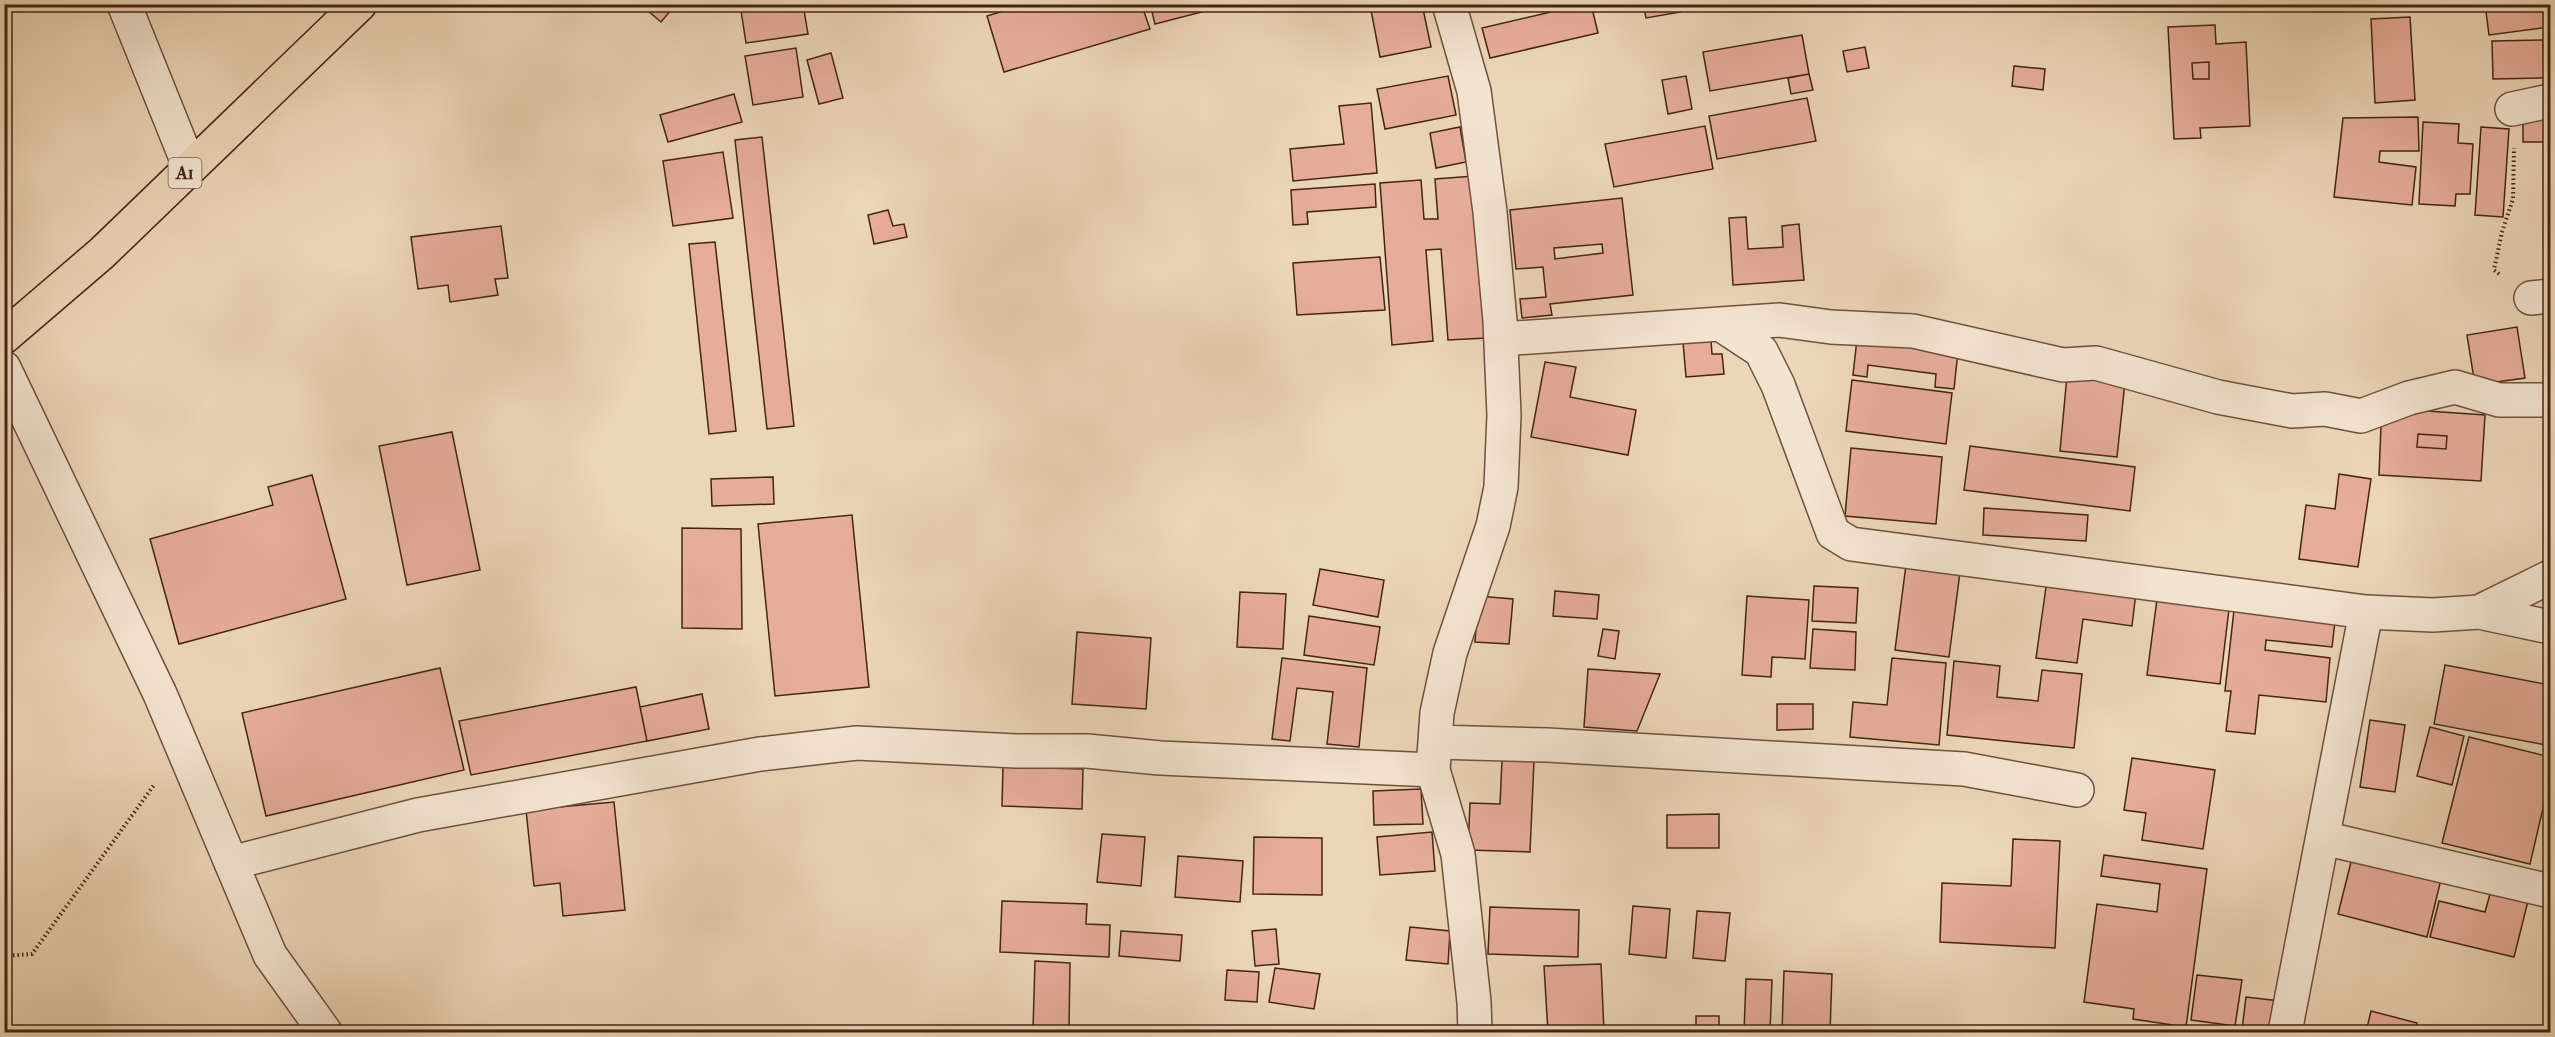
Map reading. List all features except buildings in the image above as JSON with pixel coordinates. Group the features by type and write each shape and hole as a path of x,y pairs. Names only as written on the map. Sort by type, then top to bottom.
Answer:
{"highway":[{"name":"A1","path":"4,337 102,253 360,4"}],"street":[{"path":"124,4 190,168"},
{"path":"1449,4 1473,91 1490,212 1501,339 1504,415 1501,487 1493,526 1450,653 1437,713 1434,756 1458,854 1474,1002 1474,1032"},
{"path":"2512,109 2550,102"},
{"path":"1501,339 1780,320 1831,327 1913,331 2063,365 2096,363 2218,397 2292,411 2325,409 2361,416 2409,398 2455,387 2499,399 2550,400"},
{"path":"1720,324 1761,351 1778,385 1833,533 1851,544 2366,612 2433,615 2479,612 2550,627"},
{"path":"4,368 160,694 270,955 325,1032"},
{"path":"2479,612 2550,576"},
{"path":"2285,1032 2366,612"},
{"path":"231,863 418,815 760,754 857,743 1016,751 1087,750 1160,758 1434,756 1547,745 1964,769 2077,790"},
{"path":"2323,838 2550,891"}],"path":[{"path":"2512,109 2513,199 2502,232 2494,270 2541,297"},
{"path":"4,956 32,954 182,746"}]}
